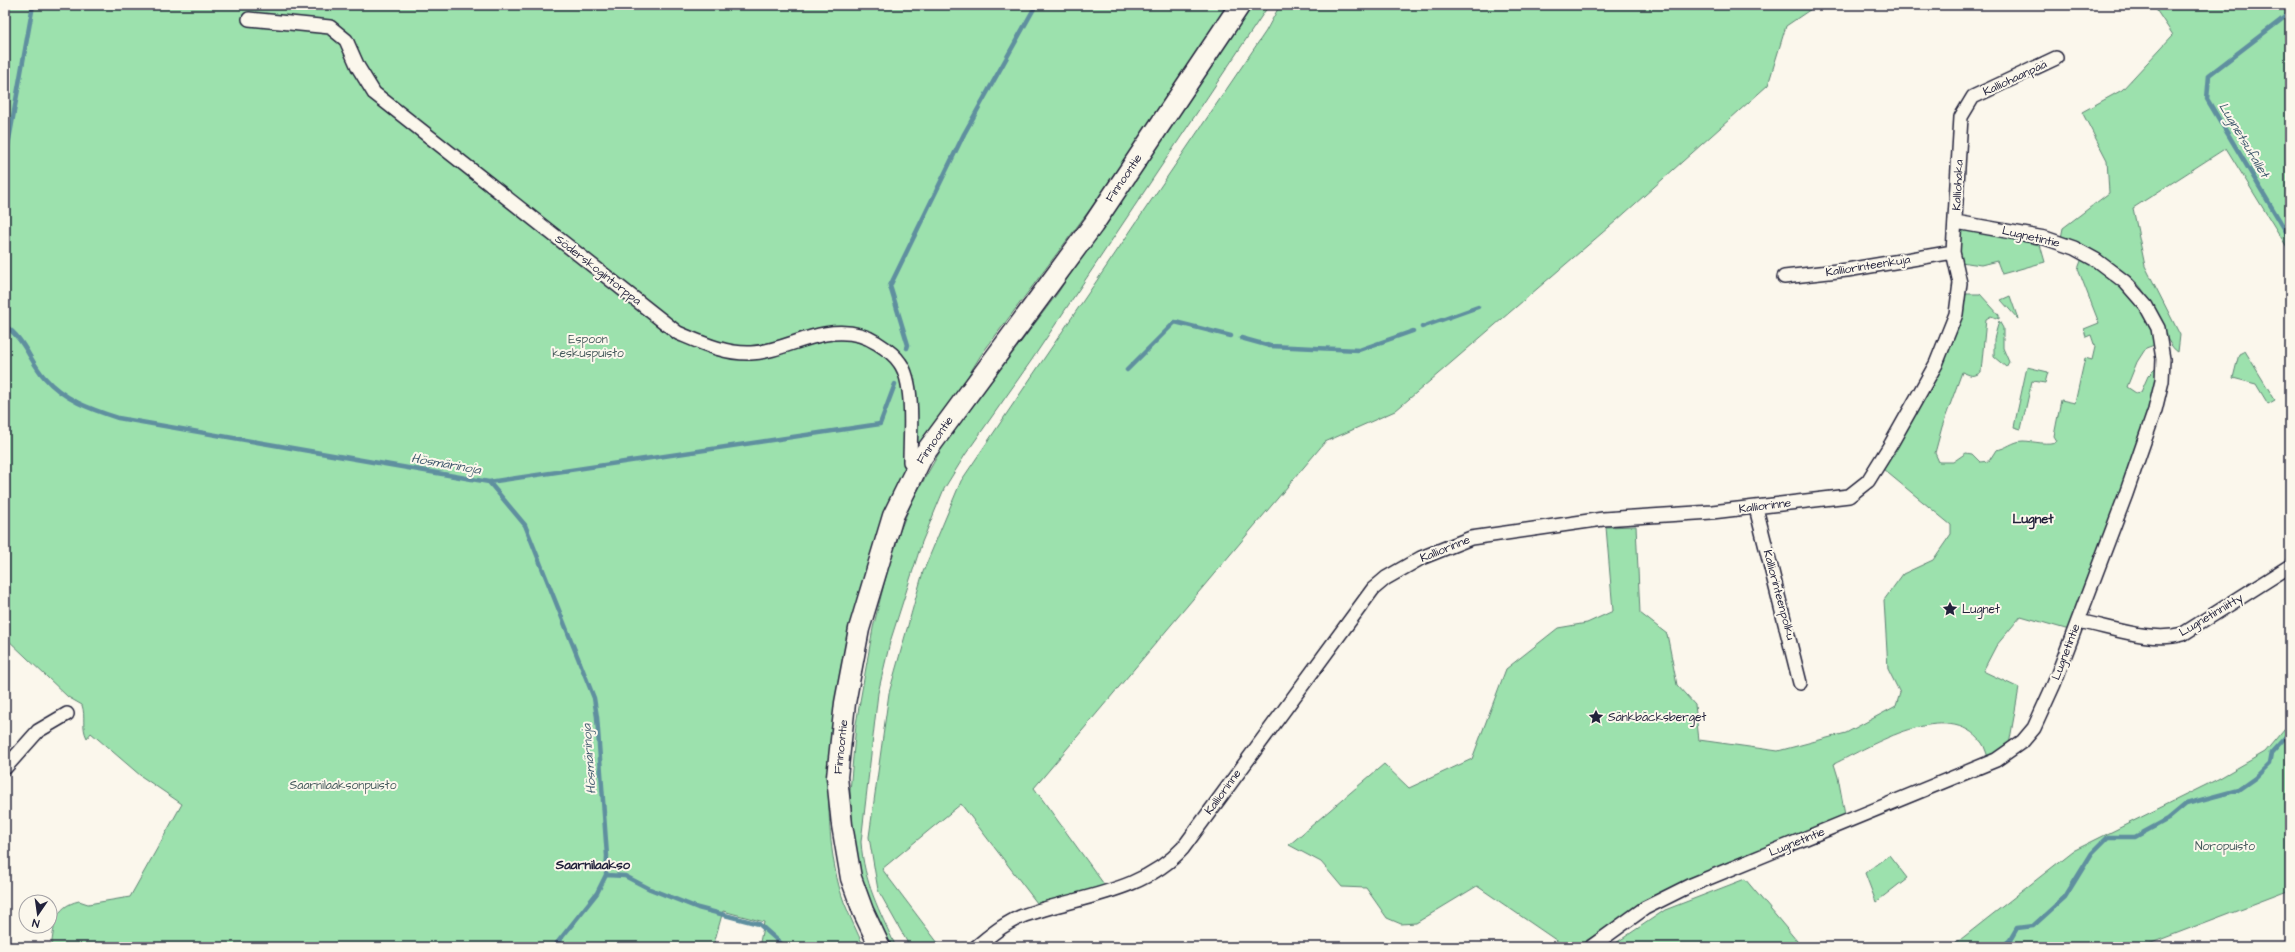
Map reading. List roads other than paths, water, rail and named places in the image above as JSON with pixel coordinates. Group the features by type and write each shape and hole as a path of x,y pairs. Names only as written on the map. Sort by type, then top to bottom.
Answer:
{"main road":[{"name":"Finnoontie","path":"880,947 863,911 851,878 842,825 838,777 844,711 859,629 893,516 916,468 1093,225 1240,5"}],"street":[{"name":"Söderskogintorppa","path":"249,19 330,27 346,40 358,67 374,93 678,333 722,350 738,353 753,353 825,334 848,333 869,338 885,348 901,363 908,384 911,404 910,462 916,468"},
{"name":"Kalliohaanpää","path":"1961,118 1973,97 2056,58"},
{"name":"Kalliohaka","path":"1952,252 1956,222 1961,118"},
{"name":"Lugnetintie","path":"1591,947 1646,908 1689,886 1996,760 2023,741 2034,728 2078,621 2126,494 2155,410 2162,381 2163,359 2158,328 2146,306 2125,282 2096,260 2074,248 2044,238 1956,222"},
{"name":"Kalliorinteenkuja","path":"1784,277 1847,270 1952,252"},
{"name":"Kalliorinne","path":"976,947 1004,925 1024,915 1135,882 1171,862 1183,848 1373,589 1386,578 1421,558 1471,538 1603,519 1756,508 1849,496 1868,481 1932,370 1949,336 1956,314 1960,283 1952,252"},
{"name":"Kalliorinteenpolku","path":"1756,508 1800,683"},
{"name":"Lugnetinniitty","path":"2078,621 2145,635 2173,637 2184,634 2290,566"},
{"path":"5,768 38,731 67,714"}],"waterway":[{"path":"5,162 33,5"},
{"path":"907,348 908,345 890,286 964,134 1036,5"},
{"name":"Lugnetsufallet","path":"2290,13 2209,75 2207,99 2290,238"},
{"path":"1422,327 1478,307"},
{"path":"1127,370 1175,322 1231,336"},
{"name":"Hösmärinoja","path":"5,326 12,331 22,343 39,371 60,392 78,403 118,418 489,482 525,525 594,698 597,717 607,856 606,875 597,893 554,947"},
{"path":"1241,338 1270,346 1359,350 1413,331"},
{"path":"489,482 880,424 895,384"},
{"path":"2002,947 2010,940 2017,928 2033,926 2065,897 2092,853 2108,837 2135,837 2168,819 2186,804 2238,790 2255,778 2269,764 2271,753 2290,732"},
{"path":"606,875 625,876 650,889 698,908 759,924 785,947"}],"place":[{"name":"Lugnet","path":"1950,609"},
{"name":"Sänkbäcksberget","path":"1596,717"}],"district":[{"name":"Lugnet","path":"2033,519"},
{"name":"Saarnilaakso","path":"593,865"}],"park label":[{"name":"Espoon keskuspuisto","path":"588,346"},
{"name":"Saarnilaaksonpuisto","path":"343,785"},
{"name":"Noropuisto","path":"2225,846"}]}
